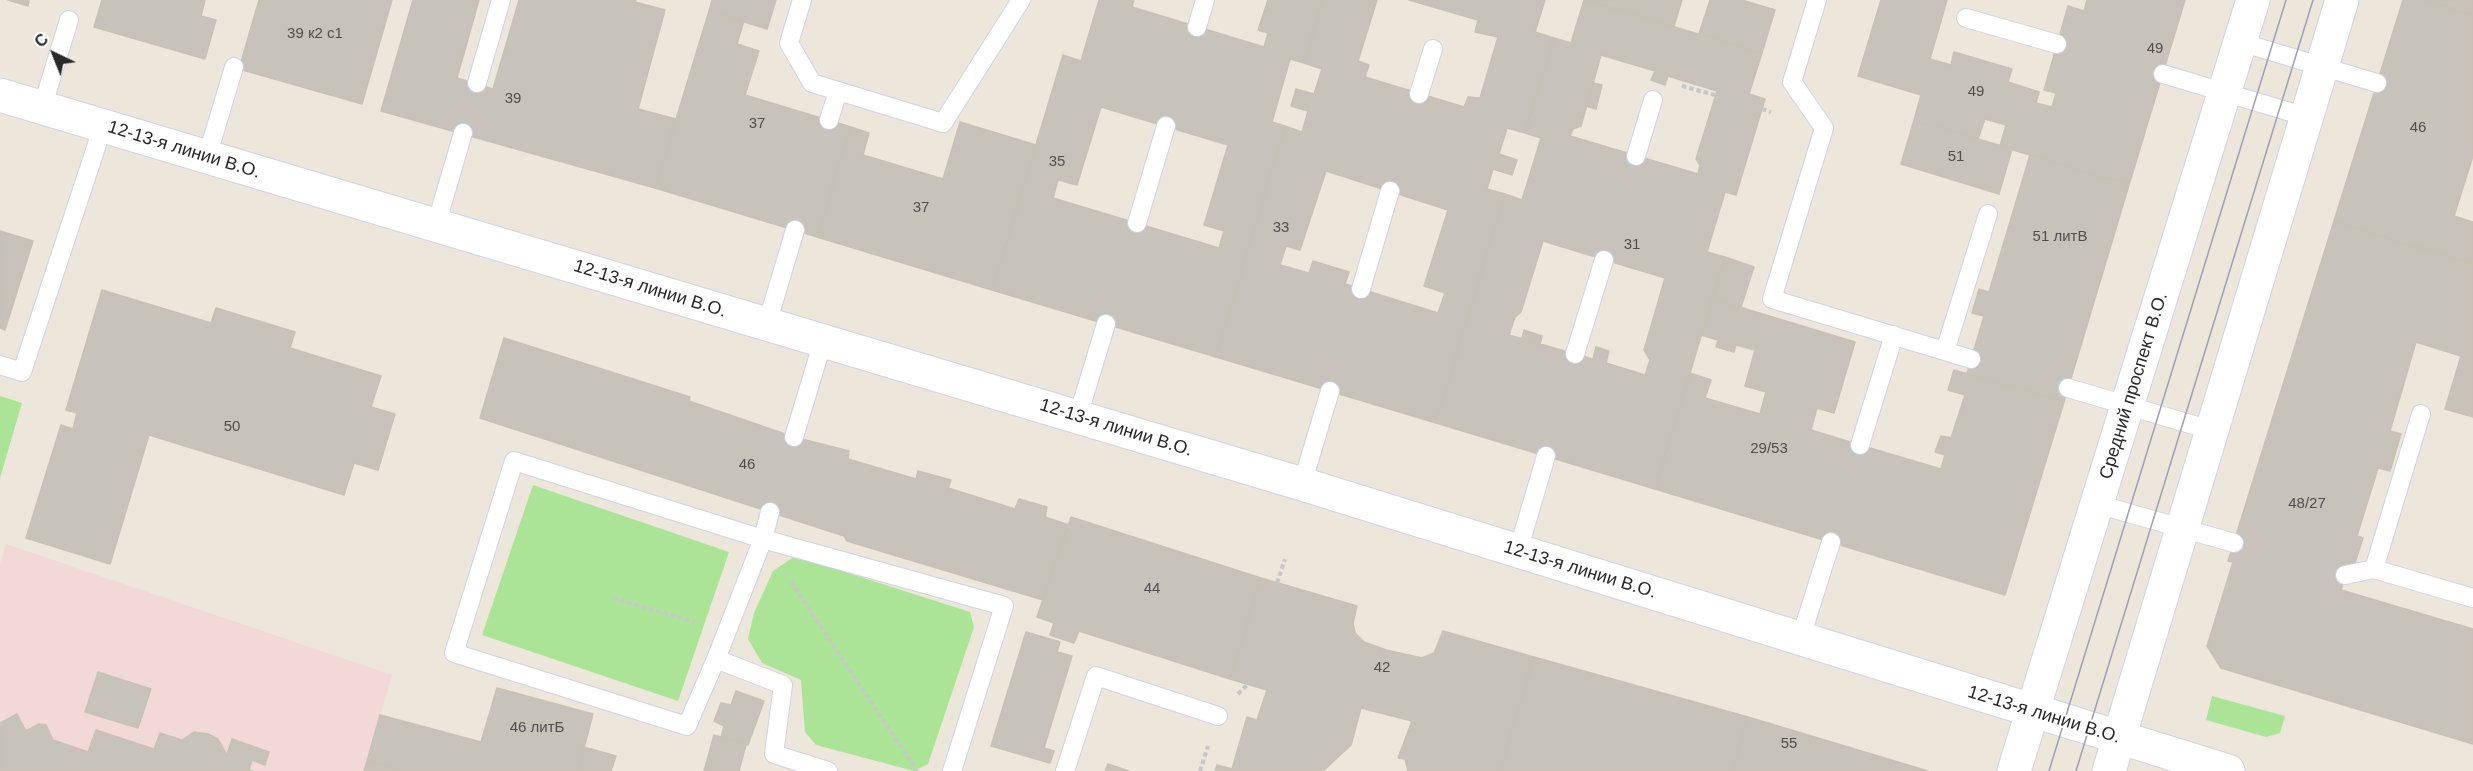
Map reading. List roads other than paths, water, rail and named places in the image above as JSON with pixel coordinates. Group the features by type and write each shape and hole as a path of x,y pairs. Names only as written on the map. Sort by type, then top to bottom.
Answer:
{"street":[{"name":"Средний проспект В.О.","path":"2014,771 2253,0"},
{"path":"2109,771 2214,431 2342,0"},
{"name":"12-13-я линии В.О.","path":"0,95 1078,416 2228,771"}],"lane":[{"path":"477,83 501,0"},
{"path":"802,0 789,43 812,83 943,123 1021,0"},
{"path":"1197,27 1205,0"},
{"path":"1817,0 1792,82 1824,128 1772,299 1971,359"},
{"path":"1966,18 2057,44"},
{"path":"42,108 69,20"},
{"path":"2240,42 2377,83"},
{"path":"1419,94 1433,49"},
{"path":"207,157 234,67"},
{"path":"2163,74 2307,117"},
{"path":"829,120 837,91"},
{"path":"1636,156 1653,100"},
{"path":"0,364 22,372 104,126"},
{"path":"1137,223 1166,126"},
{"path":"436,225 463,133"},
{"path":"1361,289 1390,191"},
{"path":"1945,351 1988,214"},
{"path":"767,324 795,230"},
{"path":"1575,354 1604,260"},
{"path":"1078,416 1106,324"},
{"path":"1860,445 1894,335"},
{"path":"794,437 823,341"},
{"path":"2068,388 2214,431"},
{"path":"1302,484 1330,392"},
{"path":"2374,568 2421,414"},
{"path":"1518,551 1546,456"},
{"path":"770,512 763,539 687,726 454,653 514,461 763,539 1004,606 952,771"},
{"path":"2097,504 2234,543"},
{"path":"1800,640 1831,542"},
{"path":"2345,575 2374,568 2473,598"},
{"path":"716,659 783,685 774,754 828,771"},
{"path":"1065,771 1096,676 1218,716"}],"tram line":[{"path":"2049,771 2286,0"},
{"path":"2076,771 2313,0"}]}
